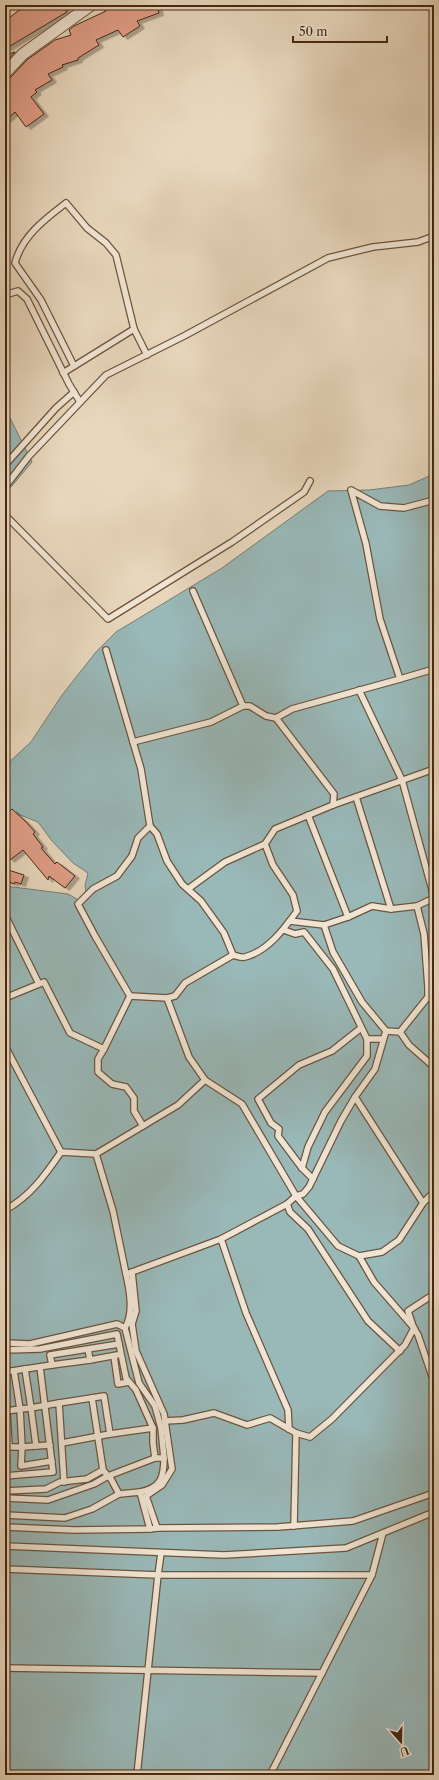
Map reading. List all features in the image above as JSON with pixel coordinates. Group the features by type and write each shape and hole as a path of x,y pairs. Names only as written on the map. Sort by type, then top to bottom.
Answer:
{"street":[{"path":"5,73 23,54 91,5"}],"lane":[{"path":"74,366 41,300 15,263 18,252 39,224 66,203 87,228 106,243 116,255 134,329 147,355"},
{"path":"5,486 29,456 106,375 147,355 328,258 372,247 418,242 434,236"},
{"path":"5,295 18,291 27,299 63,373 80,402"},
{"path":"63,373 134,329"},
{"path":"5,465 56,408 74,392"},
{"path":"5,515 108,619 232,542 304,492 310,481"},
{"path":"400,679 380,619 366,544 351,490 380,506 404,508 434,500"},
{"path":"193,591 243,706"},
{"path":"106,650 141,769 150,826 157,834 167,861 182,884 201,901 224,932 233,955"},
{"path":"133,742 211,722 243,706 250,706 266,716 276,718 292,709 434,669"},
{"path":"290,921 324,925 348,917 372,906 391,909 417,906 434,898 402,780 359,690"},
{"path":"276,718 334,794 333,805"},
{"path":"188,889 225,862 265,844 275,829 333,805 434,768"},
{"path":"356,797 391,909"},
{"path":"308,815 348,917"},
{"path":"130,996 94,936 78,904 92,889 118,876 132,856 138,838 150,826"},
{"path":"130,996 167,998 175,996 185,983 233,955 244,957 264,947 284,930 297,911 293,895 273,865 265,844"},
{"path":"400,1032 428,997 431,987 424,934 417,906"},
{"path":"5,915 39,984"},
{"path":"324,925 333,952 362,1002 386,1031 400,1032"},
{"path":"284,930 295,934 304,932 333,969 367,1039 367,1056 325,1112 308,1147 302,1168"},
{"path":"5,998 44,982 70,1033 104,1049"},
{"path":"130,996 98,1059 98,1072 112,1084 126,1087 134,1098 134,1111 143,1126"},
{"path":"167,998 189,1057 205,1080 242,1104 296,1196 338,1246 359,1256 374,1282 414,1328"},
{"path":"313,1178 302,1168 278,1136 279,1129 271,1123 258,1098 299,1065 332,1051 361,1028"},
{"path":"129,1273 221,1239 287,1204 296,1196 303,1194 313,1178 341,1121 355,1097 375,1069 386,1031"},
{"path":"400,1032 409,1045 434,1067"},
{"path":"367,1039 383,1039"},
{"path":"5,1046 62,1152"},
{"path":"62,1152 96,1154 178,1105 205,1080"},
{"path":"355,1097 423,1203"},
{"path":"5,1210 17,1204 42,1179 62,1152"},
{"path":"96,1154 129,1273 136,1310 132,1324 136,1351 164,1414 172,1469 162,1485 146,1496 157,1528"},
{"path":"359,1256 382,1252 399,1240 423,1203 434,1192"},
{"path":"287,1204 290,1212 308,1229 368,1321 400,1351"},
{"path":"221,1239 246,1313 288,1410 289,1429"},
{"path":"5,1515 65,1518 92,1509 119,1494 146,1491 158,1483 164,1474 161,1428 155,1406 139,1383 125,1328 130,1319 129,1273"},
{"path":"434,1294 408,1311 434,1382"},
{"path":"5,1343 30,1344 117,1324 125,1328"},
{"path":"165,1421 183,1420 214,1413 247,1425 270,1418 296,1433 310,1437 332,1419 400,1351 414,1328"},
{"path":"5,1350 40,1349 117,1334 126,1378 136,1390 153,1428 155,1458"},
{"path":"52,1365 50,1355 119,1344"},
{"path":"88,1349 90,1360"},
{"path":"5,1372 121,1354"},
{"path":"114,1356 118,1384 129,1382"},
{"path":"5,1476 53,1472 40,1367"},
{"path":"25,1369 36,1446"},
{"path":"14,1371 20,1409 22,1447 21,1466 52,1461"},
{"path":"5,1395 7,1447 50,1445"},
{"path":"6,1411 104,1396 110,1434"},
{"path":"92,1398 103,1470 112,1479 119,1494"},
{"path":"59,1403 64,1482"},
{"path":"62,1443 153,1428"},
{"path":"294,1526 296,1433"},
{"path":"5,1498 48,1500 94,1484 108,1476 155,1458 164,1458"},
{"path":"5,1491 46,1489 64,1482 87,1479 103,1470"},
{"path":"140,1492 150,1528"},
{"path":"5,1527 74,1530 294,1526 353,1521 434,1493"},
{"path":"5,1546 224,1555 346,1548 434,1512"},
{"path":"270,1775 372,1575 383,1533"},
{"path":"138,1775 161,1553"},
{"path":"5,1568 158,1575 372,1575"},
{"path":"5,1668 148,1669 322,1673"}],"water":[{"path":"5,408 32,462 5,494"},
{"path":"434,474 434,1775 5,1775 5,886 68,894 82,902 87,897 85,886 88,873 73,863 52,841 38,822 5,809 5,766 31,742 62,695 96,652 116,632 222,568 328,491 369,490 409,485"}],"building":[{"path":"26,5 63,5 67,12 5,49 5,21"},
{"path":"102,5 157,5 159,13 137,21 140,26 123,37 118,30 96,40 99,45 78,58 78,60 62,65 63,67 48,74 52,80 35,90 37,92 31,97 44,114 26,127 15,112 5,121 5,80 10,78 28,59 55,40 71,35 69,30 74,26 106,11"},
{"path":"15,52 5,63 5,55"},
{"path":"5,807 10,811 12,809 35,832 33,834 43,847 41,848 55,864 57,862 75,876 65,888 49,876 48,880 23,850 10,860 5,855"},
{"path":"5,869 24,875 21,884 15,882 14,884 5,880"}]}
